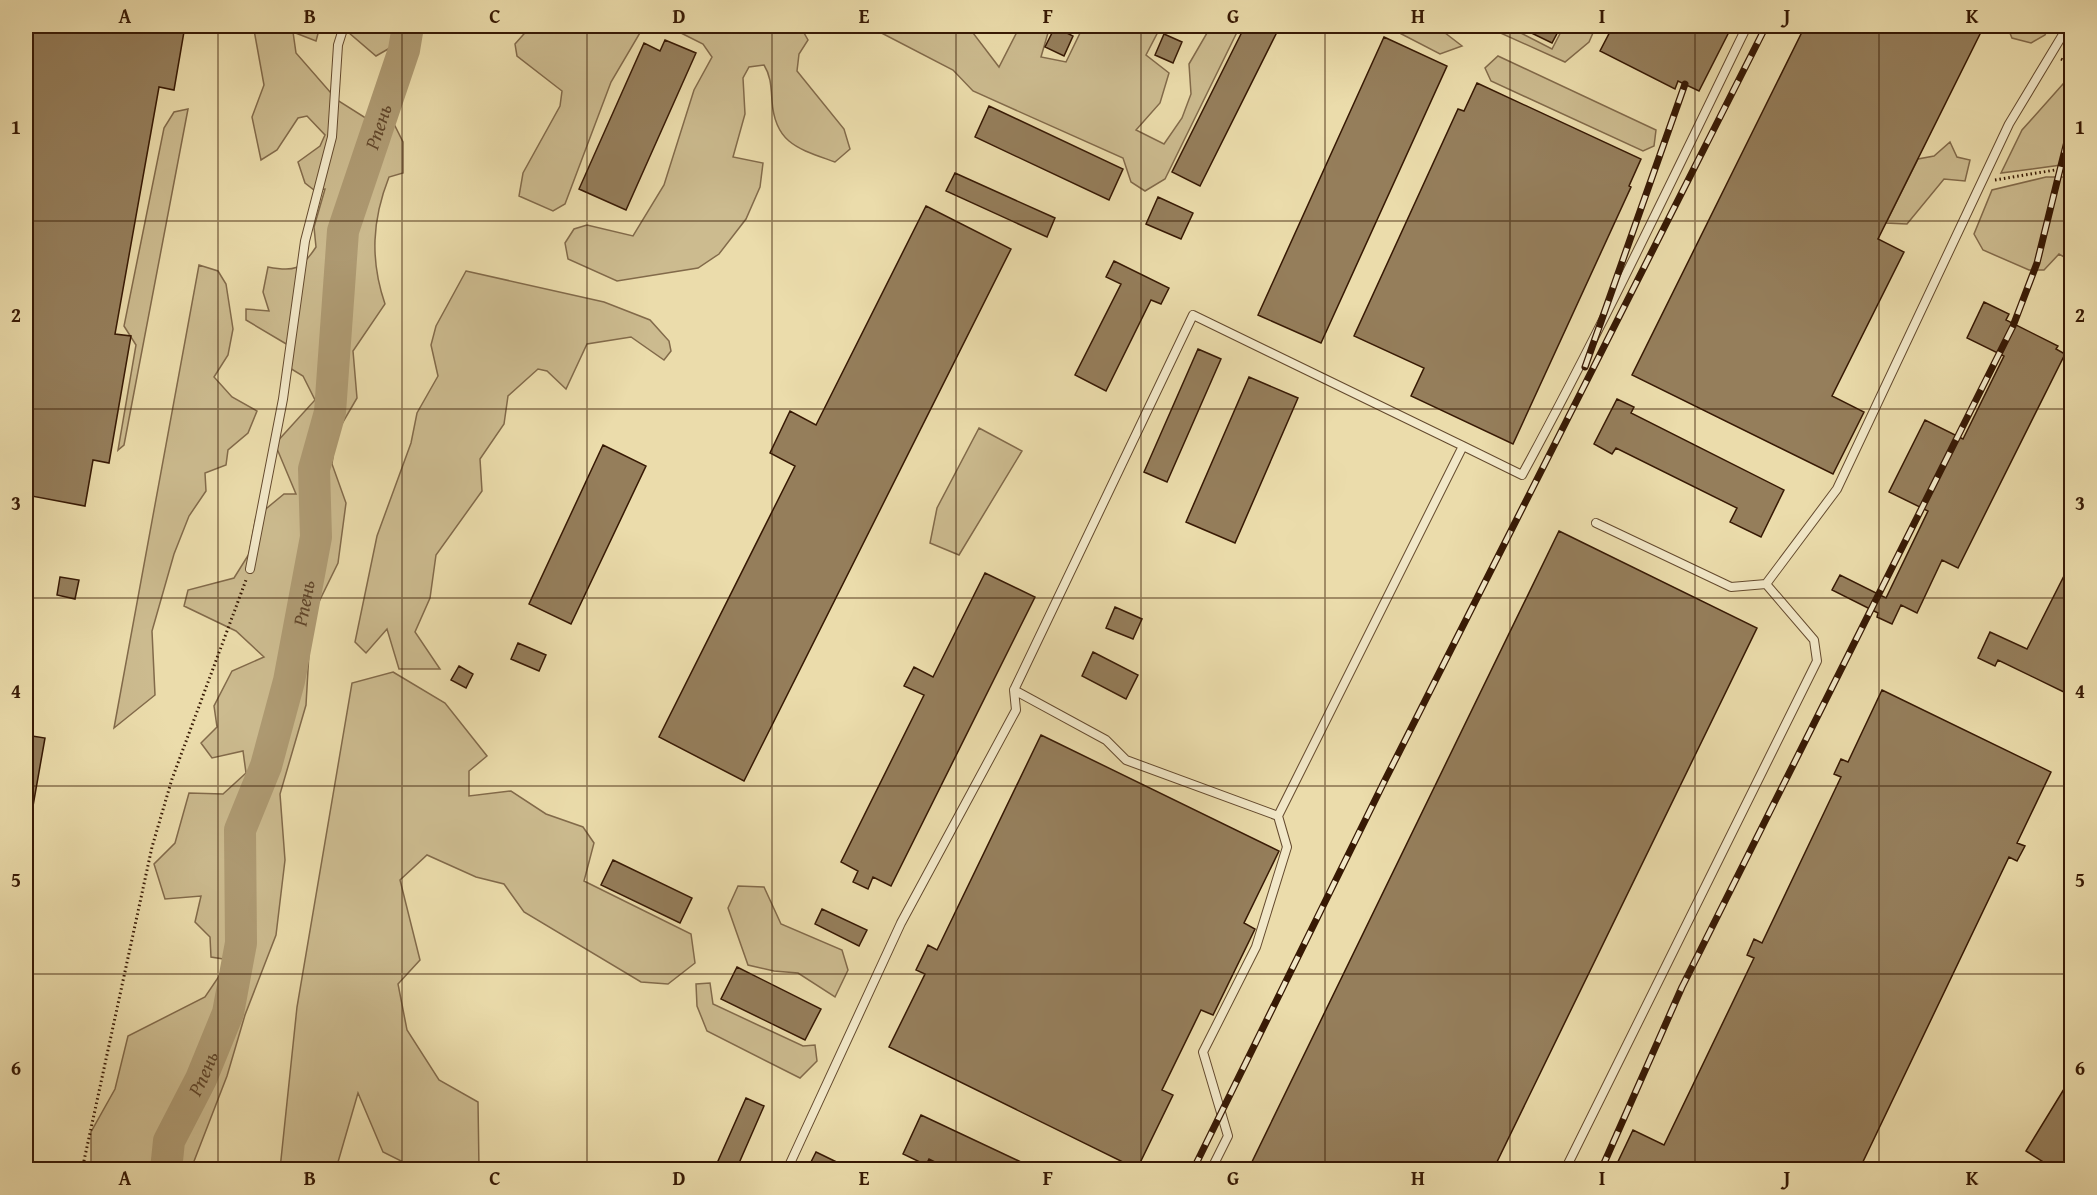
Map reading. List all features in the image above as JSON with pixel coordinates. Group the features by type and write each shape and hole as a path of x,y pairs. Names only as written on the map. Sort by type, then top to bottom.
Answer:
{"lane":[{"path":"250,569 283,399 305,241 332,137 337,53 344,26"},
{"path":"787,1170 901,923 1016,710 1014,690 1193,315 1522,475 1592,345 1747,26"},
{"path":"1596,523 1731,587 1766,584 1837,489 2009,124 2068,26"},
{"path":"1211,1170 1228,1136 1203,1052 1256,947 1287,847 1278,816 1463,447"},
{"path":"1565,1170 1817,661 1814,640 1766,584"},
{"path":"1014,690 1106,740 1126,760 1278,816"}],"path":[{"path":"1981,182 2061,168 2072,169"},
{"path":"82,1170 156,835 172,779 250,569"}],"shaded area":[{"path":"256,26 316,26 319,30 316,41 293,32 296,53 337,100 364,117 393,122 403,142 403,173 389,177 376,224 375,256 385,304 353,351 357,398 336,434 332,464 346,503 338,563 311,618 306,705 280,794 285,860 276,935 245,1015 227,1076 191,1169 91,1170 91,1132 115,1089 128,1036 205,997 230,960 211,957 210,937 195,922 201,896 165,899 154,864 175,843 189,793 223,794 246,773 243,751 212,758 201,743 217,727 214,706 232,671 264,657 236,631 184,606 188,590 234,578 249,554 256,517 284,494 296,494 275,444 315,400 303,376 285,365 288,345 246,320 246,309 269,311 263,292 268,267 296,268 306,261 316,247 314,227 325,189 314,190 305,183 298,162 320,146 325,135 307,116 298,118 277,150 261,160 252,117 264,85 254,30"},
{"path":"341,26 428,26 376,56"},
{"path":"531,26 644,26 611,82 565,204 553,211 519,196 523,173 560,106 562,91 517,56 515,44"},
{"path":"683,26 800,26 808,40 799,54 797,71 844,129 850,149 835,162 791,143 778,127 774,115 770,82 764,65 749,67 743,78 745,114 733,157 763,163 760,187 746,219 719,254 698,268 617,281 568,259 565,243 574,229 587,225 633,236 664,185 694,90 712,57 703,44 681,33"},
{"path":"868,26 976,26 973,33 999,67 1020,26 1050,26 1041,57 1066,62 1081,31 1073,26 1189,26 1189,28 1159,30 1146,55 1169,73 1160,103 1136,130 1164,144 1182,118 1191,94 1189,64 1211,26 1240,26 1165,179 1145,191 1131,182 1123,158 973,91 953,70"},
{"path":"1386,26 1436,26 1462,46 1440,54"},
{"path":"1485,26 1507,26 1552,49 1564,26 1596,26 1589,42 1565,62"},
{"path":"2007,26 2049,26 2045,35 2031,43 2012,38"},
{"path":"1498,56 1656,130 1654,146 1643,151 1491,81 1485,68"},
{"path":"2071,75 2071,261 2059,254 2044,270 2029,270 1983,250 1974,234 1992,190 2046,177 2066,177 2069,164 2001,173 2022,130"},
{"path":"188,109 124,445 118,450 136,345 124,326 164,128 174,112"},
{"path":"1950,142 1957,157 1970,160 1965,181 1944,179 1907,224 1886,223 1918,159 1934,156"},
{"path":"199,265 218,271 226,284 233,329 228,355 214,377 232,397 257,411 248,433 228,450 226,465 205,473 206,491 189,516 174,554 152,631 155,695 114,728"},
{"path":"466,271 604,302 650,320 669,341 671,351 664,360 631,337 587,344 566,389 547,371 538,369 508,396 504,424 480,459 482,491 436,555 430,598 415,632 440,669 399,669 387,629 366,653 355,642 377,536 411,443 417,413 438,376 431,345 436,326"},
{"path":"979,428 1022,451 959,555 930,543 937,508"},
{"path":"393,672 445,703 487,756 469,771 469,796 511,791 546,814 583,827 594,843 584,881 691,934 695,963 668,984 641,982 524,912 504,884 476,877 427,855 400,880 420,960 398,984 407,1030 439,1080 478,1102 479,1169 417,1169 383,1152 358,1093 336,1169 280,1169 297,1007 352,683"},
{"path":"738,886 764,887 781,924 842,950 848,970 835,997 798,973 774,971 748,965 728,908"},
{"path":"710,983 713,1004 803,1046 815,1045 817,1061 800,1078 707,1031 697,1006 696,984"}],"building":[{"path":"26,26 185,26 174,90 159,87 115,334 131,336 109,463 93,460 85,506 26,495"},
{"path":"1245,26 1280,26 1200,186 1172,172"},
{"path":"1517,26 1561,26 1552,43"},
{"path":"1613,26 1732,26 1699,91 1678,81 1675,89 1600,51"},
{"path":"1805,26 1984,26 1878,239 1904,252 1832,396 1864,412 1833,474 1632,375"},
{"path":"1055,27 1073,36 1064,56 1045,47"},
{"path":"1164,34 1182,42 1173,63 1155,55"},
{"path":"1384,37 1447,66 1321,343 1258,315"},
{"path":"665,40 696,53 626,210 579,189 644,43 660,51"},
{"path":"1477,83 1641,159 1629,186 1631,187 1513,444 1411,396 1424,368 1354,336 1458,109 1464,111"},
{"path":"989,106 1123,169 1109,200 975,137"},
{"path":"955,173 1055,218 1047,237 946,191"},
{"path":"1158,197 1193,213 1181,239 1146,224"},
{"path":"926,206 1011,249 744,781 659,737 795,466 770,453 790,411 816,425"},
{"path":"1114,261 1169,288 1161,304 1151,300 1106,391 1075,375 1121,284 1106,277"},
{"path":"1984,302 2009,314 2006,320 2058,346 2056,349 2065,354 1958,568 1942,560 1917,613 1901,605 1892,624 1877,617 1878,613 1832,590 1840,575 1886,598 1928,511 1889,492 1925,420 1963,439 2004,356 1967,338"},
{"path":"1198,349 1221,359 1167,482 1144,472"},
{"path":"1249,377 1298,398 1235,543 1186,522"},
{"path":"1617,399 1634,407 1631,413 1784,490 1761,537 1730,522 1737,508 1616,448 1612,454 1594,444"},
{"path":"603,445 646,466 571,624 529,604"},
{"path":"1559,531 1757,628 1493,1170 1248,1170"},
{"path":"2072,560 2072,696 1998,660 1995,666 1978,658 1990,632 2027,649"},
{"path":"985,573 1035,597 891,886 873,877 868,889 853,882 858,871 841,862 924,695 904,686 914,667 933,677"},
{"path":"60,577 79,580 75,599 57,595"},
{"path":"1115,607 1142,619 1133,639 1106,628"},
{"path":"518,643 546,655 539,671 511,659"},
{"path":"1093,652 1138,675 1126,699 1082,676"},
{"path":"459,666 473,674 466,688 451,680"},
{"path":"1882,690 2051,772 2017,843 2025,846 2017,861 2009,857 1859,1170 1614,1170 1633,1130 1664,1145 1754,958 1747,955 1754,939 1762,943 1841,777 1834,774 1841,759 1848,762"},
{"path":"26,735 45,738 33,806 26,806"},
{"path":"1041,735 1279,851 1244,923 1255,929 1213,1015 1201,1010 1162,1090 1173,1095 1137,1169 889,1047 925,974 916,970 928,945 937,950"},
{"path":"613,860 692,898 680,923 601,885"},
{"path":"822,909 867,930 859,946 815,924"},
{"path":"737,967 821,1009 805,1040 721,999"},
{"path":"2072,1076 2072,1154 2062,1170 2056,1170 2026,1151"},
{"path":"746,1098 764,1106 736,1170 714,1170"},
{"path":"921,1115 1038,1170 951,1170 929,1159 926,1165 903,1154"},
{"path":"816,1152 853,1170 807,1170"}],"waterway":[{"name":"Рпень","path":"166,1170 169,1141 201,1079 228,1013 241,943 240,830 266,766 289,681 316,537 314,469 330,412 343,231 404,50 408,26"}],"railway":[{"path":"1193,1170 1383,784 1766,26"},
{"path":"1585,367 1685,84"},
{"path":"1601,1170 1682,987 2013,326 2037,263 2072,121"}]}
